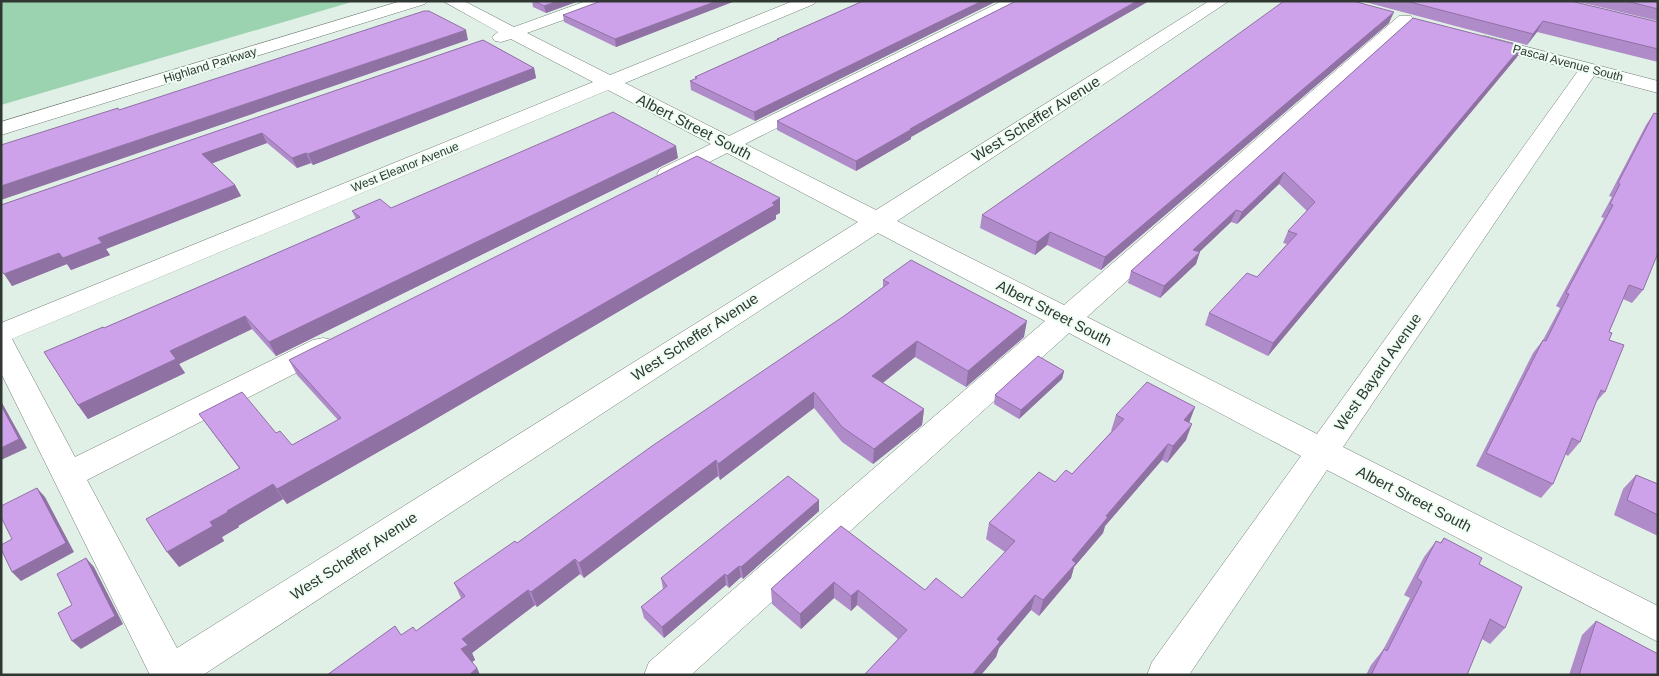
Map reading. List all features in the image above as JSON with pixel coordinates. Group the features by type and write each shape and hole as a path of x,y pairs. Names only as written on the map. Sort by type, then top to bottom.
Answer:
{"street":[{"name":"Highland Parkway","path":"1,115 381,1"},
{"name":"Highland Parkway","path":"1,129 418,1"},
{"name":"Albert Street South","path":"451,1 1658,625"},
{"path":"479,44 602,1"},
{"name":"West Eleanor Avenue","path":"1,333 808,1"},
{"path":"647,184 1015,1"},
{"name":"West Scheffer Avenue","path":"170,674 1222,1"},
{"path":"663,675 1068,320 1405,20"},
{"name":"Pascal Avenue South","path":"1469,37 1658,87"},
{"name":"West Bayard Avenue","path":"1166,675 1589,68"},
{"path":"68,475 344,336"},
{"path":"1,344 170,674"}],"green space":[{"path":"1,1 355,1 1,105"}],"building":[{"path":"534,1 558,1 544,6"},
{"path":"601,1 717,1 615,39 563,15"},
{"path":"863,1 982,1 754,112 690,81 779,39 777,39"},
{"path":"1016,1 1137,1 856,161 777,121"},
{"path":"1284,1 1353,1 1394,12 1105,257 1050,232 1037,242 982,215 1151,97"},
{"path":"1406,1 1571,1 1658,22 1658,49 1543,21 1533,34"},
{"path":"1626,1 1658,1 1658,9"},
{"path":"424,11 429,11 466,30 1,186 1,145 118,108 119,110"},
{"path":"1413,18 1522,46 1273,343 1209,313 1247,273 1257,277 1297,234 1288,231 1315,202 1284,172 1242,212 1236,210 1193,250 1200,252 1164,286 1131,271"},
{"path":"483,40 534,68 308,154 292,158 262,133 202,154 235,185 98,238 102,243 63,258 59,253 4,274 1,270 1,205"},
{"path":"613,112 676,146 269,342 245,316 170,351 176,359 78,405 44,352 104,328 360,217 352,211 380,199 391,208"},
{"path":"1654,113 1658,114 1658,253 1643,290 1629,285 1609,332 1612,333 1609,340 1624,345 1605,392 1601,390 1580,442 1572,438 1553,484 1486,453 1543,340 1546,341 1569,294 1566,293 1613,205 1610,204 1620,184 1618,183"},
{"path":"697,156 780,198 772,203 775,205 408,416 277,489 273,484 210,522 213,526 167,552 146,519 240,468 199,414 242,392 276,433 280,431 292,445 341,418 289,360"},
{"path":"911,260 1027,321 968,371 917,341 872,376 924,409 874,449 842,427 814,392 718,464 716,460 579,563 575,559 531,592 528,590 462,639 468,645 461,649 477,668 469,675 327,675 395,626 401,635 413,627 416,631 465,596 454,583 515,541 517,543 652,446 844,316 889,283 883,280"},
{"path":"1038,356 1064,371 1021,410 995,395"},
{"path":"1147,382 1195,407 1184,420 1192,424 1173,446 1168,444 1106,516 1108,517 1072,560 1076,563 1043,600 1035,595 997,639 1000,642 972,675 864,675 907,630 858,590 851,596 834,582 800,614 771,589 841,526 925,590 936,578 962,598 1015,541 989,523 1039,472 1055,482 1066,470 1072,474 1124,419 1116,415"},
{"path":"1,405 19,439 1,448"},
{"path":"1636,475 1658,484 1658,515 1627,500"},
{"path":"788,476 819,500 741,567 739,566 727,576 725,574 662,627 641,607 667,586 661,578"},
{"path":"37,488 66,543 12,572 1,549 1,545 12,539 1,517 1,506"},
{"path":"1444,538 1482,558 1479,564 1522,587 1505,628 1490,619 1467,675 1371,675 1384,649 1387,651 1422,582 1417,578 1436,541 1441,543"},
{"path":"86,558 115,616 72,641 58,613 72,605 57,574"},
{"path":"1596,621 1658,654 1658,675 1579,675"}]}
